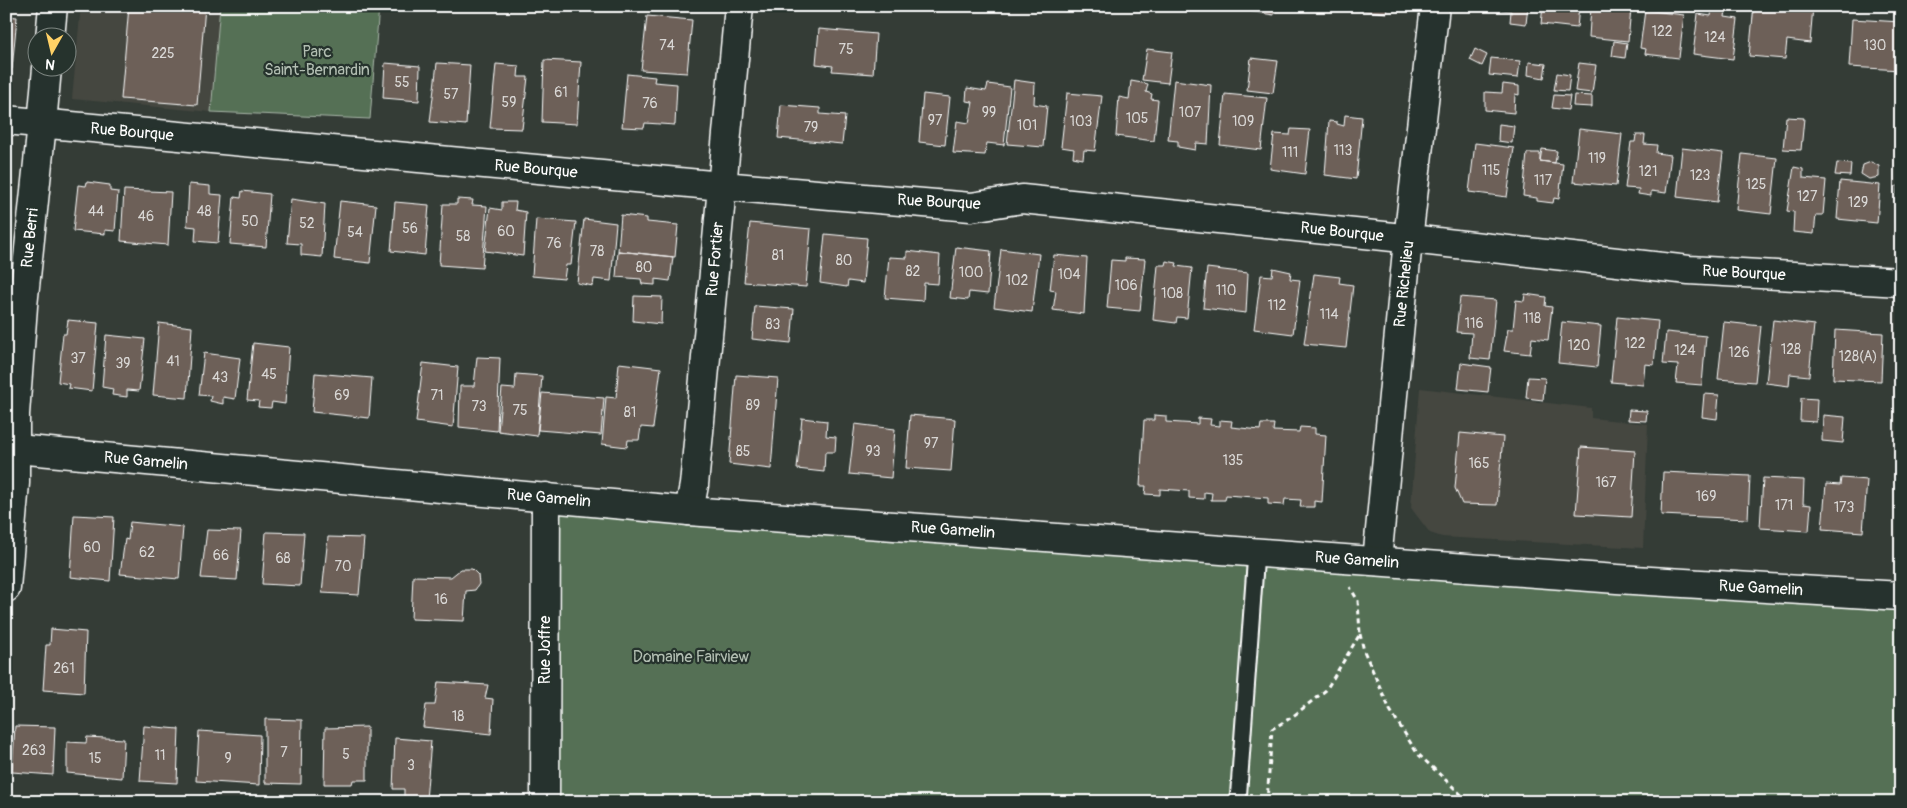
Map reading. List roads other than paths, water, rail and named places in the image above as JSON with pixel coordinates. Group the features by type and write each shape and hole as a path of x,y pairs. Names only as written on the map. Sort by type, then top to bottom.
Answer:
{"street":[{"path":"51,28 52,6"},
{"name":"Rue Fortier","path":"689,511 694,485 739,6"},
{"name":"Rue Richelieu","path":"1377,562 1408,240 1435,6"},
{"name":"Rue Berri","path":"6,588 14,493 11,449 15,414 15,305 42,124 46,78"},
{"name":"Rue Bourque","path":"6,120 721,186 971,207 1022,200 1689,270 1901,282"},
{"name":"Rue Gamelin","path":"11,449 689,511 1617,579 1901,596"},
{"name":"Rue Joffre","path":"545,802 546,498"}],"lane":[{"path":"1238,802 1256,553"}],"park label":[{"name":"Parc Saint-Bernardin","path":"317,61"},
{"name":"Domaine Fairview","path":"691,657"}]}
